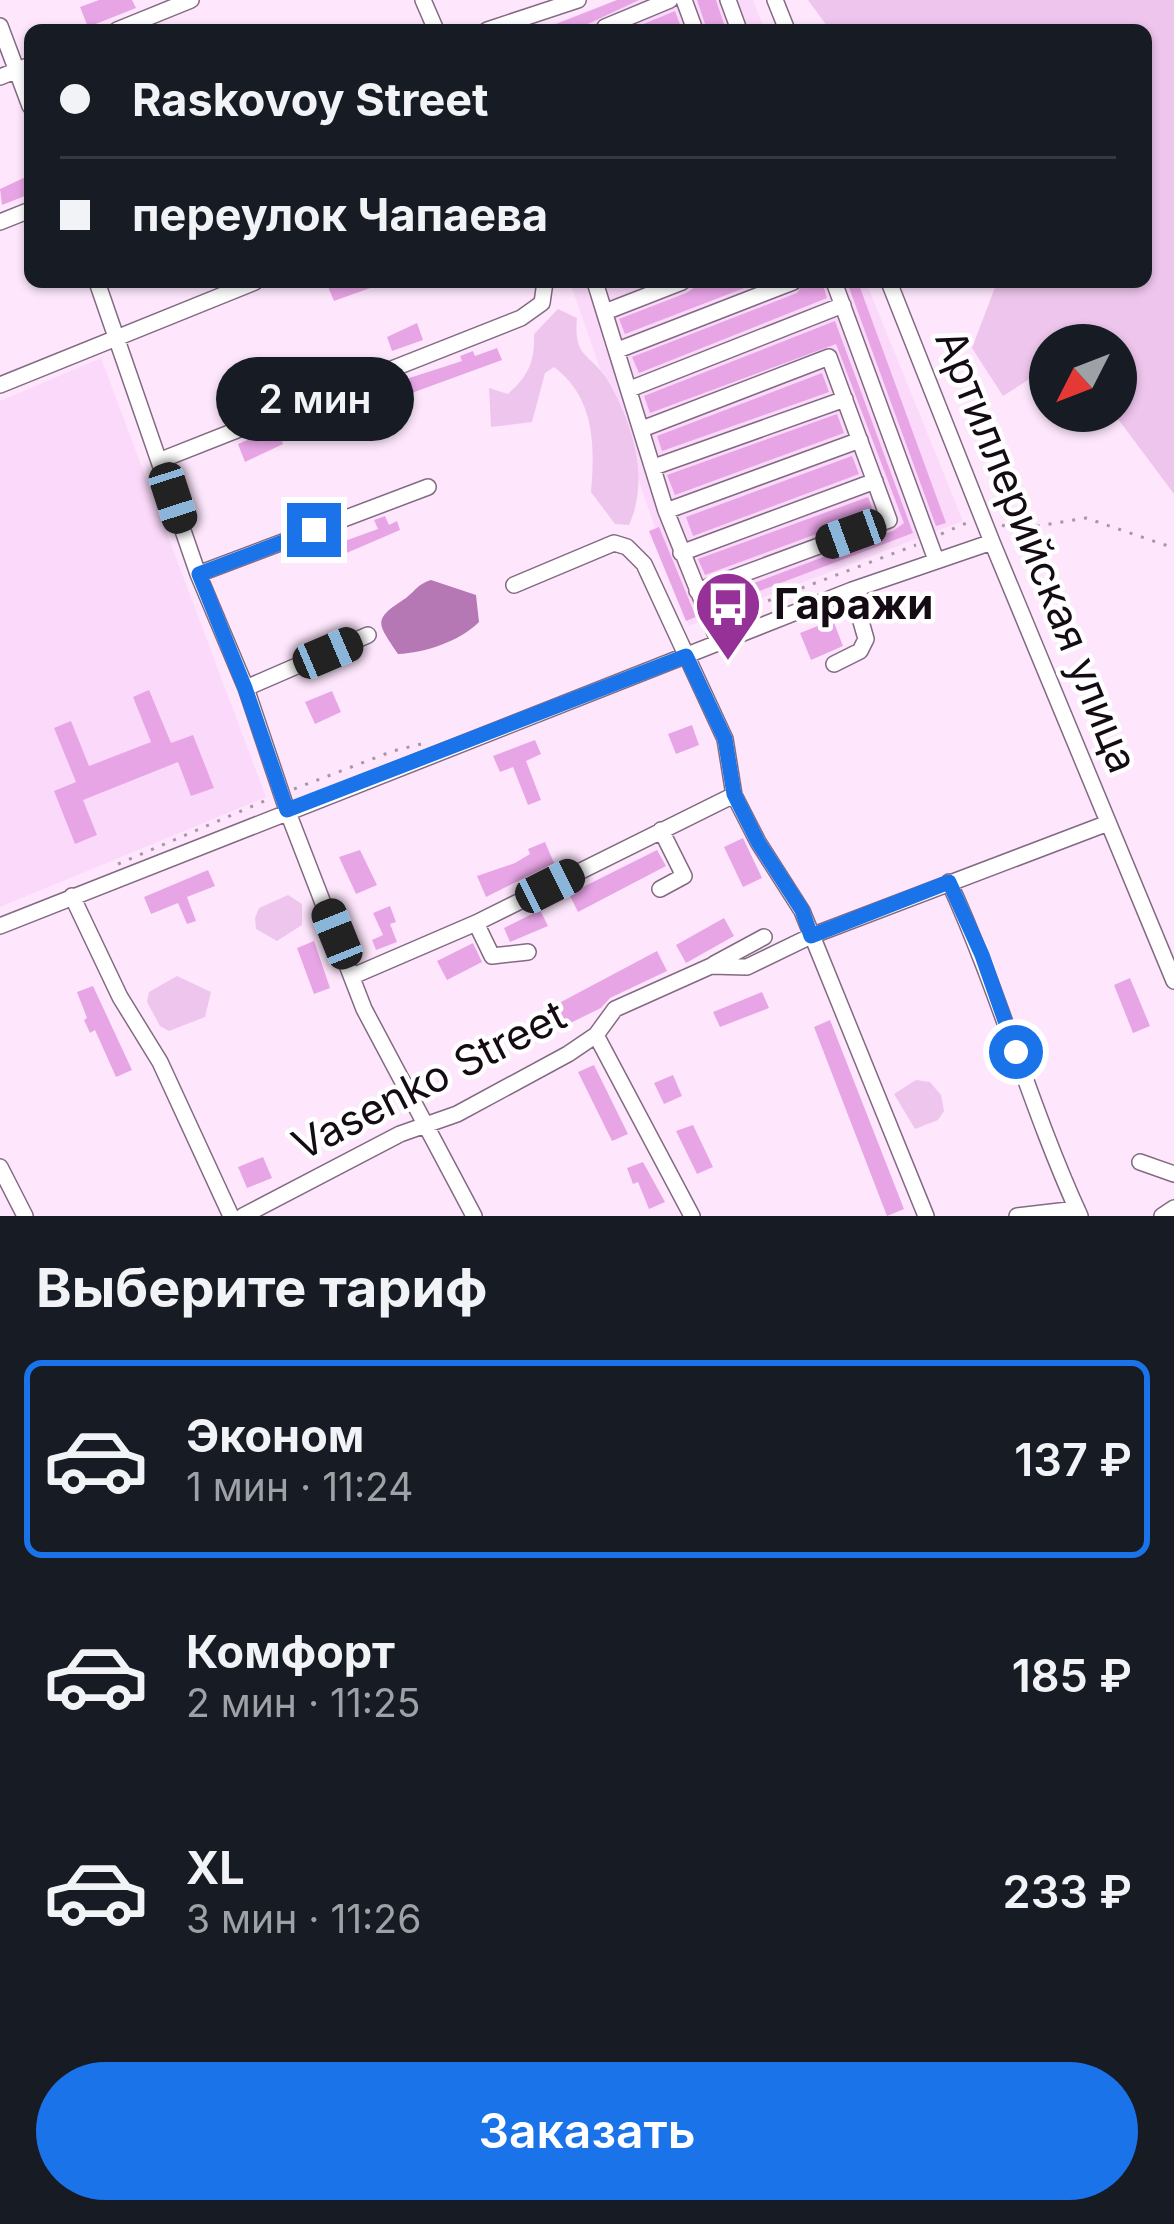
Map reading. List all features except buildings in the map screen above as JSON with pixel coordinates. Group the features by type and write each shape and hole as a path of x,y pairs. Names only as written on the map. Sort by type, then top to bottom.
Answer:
{"street":[{"path":"132,24 191,0"},
{"path":"506,24 578,0"},
{"path":"611,24 670,0"},
{"path":"642,11 647,24"},
{"path":"0,26 15,71"},
{"path":"100,288 199,574 364,1009 474,1216"},
{"path":"0,385 241,288"},
{"path":"161,460 521,318 542,303 544,288"},
{"path":"597,288 681,553 716,636"},
{"path":"605,312 667,288"},
{"path":"618,350 778,288"},
{"path":"836,288 936,560"},
{"name":"Артиллерийская улица","path":"891,288 1174,981"},
{"path":"630,389 843,305"},
{"path":"642,429 830,357 889,520 697,591"},
{"path":"654,467 844,399"},
{"path":"667,511 860,440"},
{"path":"681,553 875,482"},
{"path":"199,574 428,487"},
{"path":"0,926 285,801 686,656 716,636 992,542"},
{"path":"514,585 601,546 627,547 644,564 725,739 734,794 802,910 926,1216"},
{"path":"834,664 860,651 866,639 852,590"},
{"path":"245,688 368,635"},
{"path":"353,976 476,923 734,794"},
{"name":"Vasenko Street","path":"243,1216 427,1122 457,1114 596,1035 615,1009 712,966 747,967 811,936 1108,823"},
{"path":"661,890 684,876 662,830"},
{"path":"949,882 982,955 1078,1212 1017,1216"},
{"path":"72,896 120,997 160,1062 231,1216"},
{"path":"476,923 492,956 528,952"},
{"path":"712,966 764,937"},
{"path":"596,1035 692,1216"},
{"path":"1140,1162 1174,1174"},
{"path":"0,1167 25,1216"},
{"path":"1162,1216 1174,1208"}],"path":[{"path":"716,636 762,603 982,516 1014,530 1086,518 1174,548"},
{"path":"109,867 285,801 393,751 420,745"}],"shaded area":[{"path":"617,0 753,0 763,24 553,24"},
{"path":"808,0 1174,0 1174,494 1128,432 1137,432 1137,324 1029,324 1029,379 1003,396 972,348 995,288 1152,288 1152,24 826,24"},
{"path":"572,288 868,288 963,521 689,626"},
{"path":"558,309 577,318 581,349 608,381 631,433 638,489 629,525 615,524 591,492 592,440 585,408 568,379 554,367 545,373 532,422 491,427 489,388 508,394 521,381 531,361 534,334"},
{"path":"101,358 266,797 0,907 0,401"},
{"path":"431,580 476,595 479,622 442,645 398,654 382,628 383,617"},
{"path":"288,895 302,904 302,925 277,941 256,929 255,918 259,908"},
{"path":"177,976 211,992 205,1017 169,1031 160,1026 147,1002 149,992"},
{"path":"916,1080 930,1082 941,1095 944,1111 938,1120 915,1129 894,1094"}],"place":[{"name":"Гаражи","path":"728,663"}],"route":[{"path":"314,530 199,574 287,810 686,656 725,739 734,794 802,910 811,936 949,882 982,955 1016,1052"}]}
